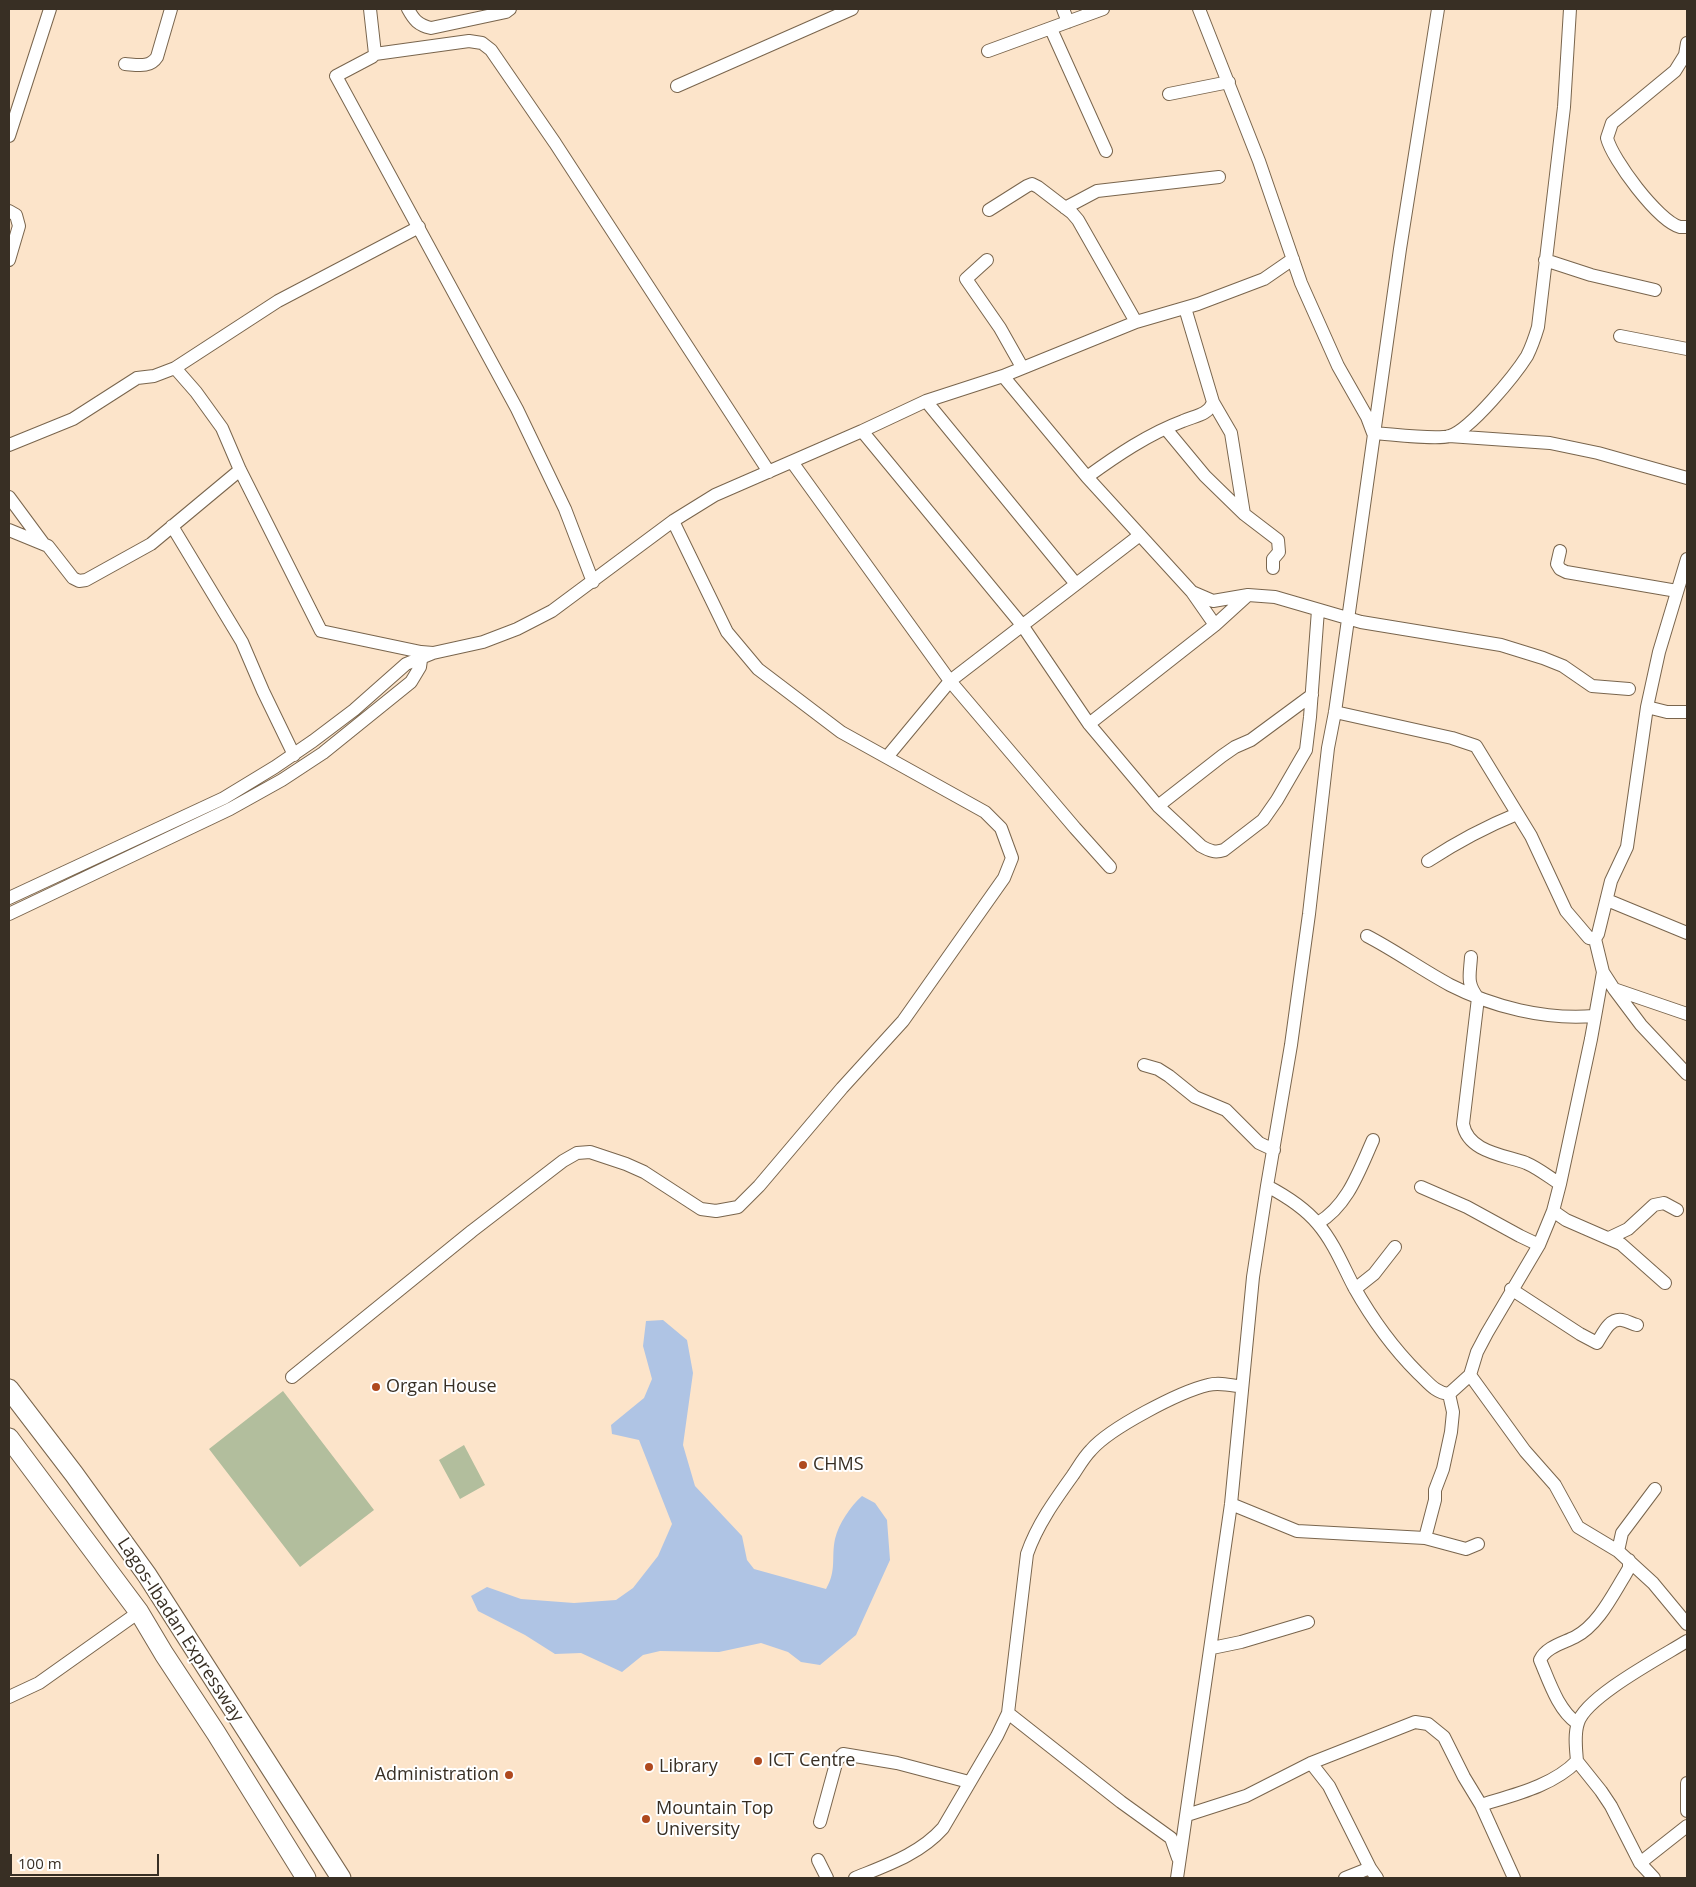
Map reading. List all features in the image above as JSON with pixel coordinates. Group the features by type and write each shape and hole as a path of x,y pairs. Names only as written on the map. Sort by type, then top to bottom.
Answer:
{"highway":[{"name":"Lagos-Ibadan Expressway","path":"9,1389 74,1474 147,1575 341,1878"},
{"name":"Lagos-Ibadan Expressway","path":"9,1438 140,1612 164,1654 216,1733 306,1878"}],"street":[{"path":"9,136 50,9"},
{"path":"125,64 148,65 154,62 171,9"},
{"path":"370,9 375,54"},
{"path":"408,9 415,21 421,26 431,28 506,12 510,9"},
{"path":"677,86 852,9"},
{"path":"1063,9 1068,22"},
{"path":"988,51 1103,9"},
{"path":"1199,9 1274,200 1301,283 1338,366 1367,417 1373,433"},
{"path":"1178,1873 1212,1648 1231,1504 1253,1277 1291,1045 1309,914 1328,748 1373,433 1438,9"},
{"path":"1448,436 1460,431 1505,386 1532,347 1538,327 1564,107 1570,9"},
{"path":"1051,28 1106,151"},
{"path":"593,582 565,509 517,410 336,76 375,54 469,41 482,43 491,50 555,143 769,472"},
{"path":"1687,43 1685,55 1675,71 1612,123 1607,138 1631,181 1656,210 1680,227 1687,227"},
{"path":"1169,94 1229,82"},
{"path":"1065,208 1097,190 1219,177"},
{"path":"989,210 1032,184 1065,208 1078,220 1136,322"},
{"path":"9,211 16,215 20,226 9,260"},
{"path":"9,445 73,419 137,378 154,376 174,368 278,301 419,227"},
{"path":"9,898 224,798 294,755 354,710 406,664 420,660 433,653 483,642 517,629 552,611 674,521 715,495 926,401 1003,376 1022,366 1136,322 1185,308 1264,280 1293,259"},
{"path":"987,260 966,279 1000,328 1022,366"},
{"path":"1545,260 1591,275 1655,290"},
{"path":"1185,308 1213,402 1231,433 1244,514"},
{"path":"1620,336 1687,349"},
{"path":"174,368 196,392 222,428 240,470 321,631 433,653"},
{"path":"1003,376 1087,477 1192,592 1215,625"},
{"path":"926,401 1076,584"},
{"path":"1087,477 1124,451 1166,429 1206,412 1211,408 1213,402"},
{"path":"1166,429 1205,476 1244,514 1278,540 1279,552 1273,559 1273,568"},
{"path":"862,431 1022,625 1089,724 1158,806 1210,851 1224,850 1263,820 1306,750 1318,610"},
{"path":"1373,433 1448,436 1550,444 1598,453 1687,478"},
{"path":"792,462 950,681 1110,867"},
{"path":"9,497 73,578 79,581 86,580 151,544 240,470"},
{"path":"292,1377 472,1231 563,1161 577,1153 590,1152 644,1172 701,1209 716,1211 738,1207 759,1186 842,1088 903,1021 1004,878 1012,858 1001,828 985,812 841,732 750,661 727,632 674,521"},
{"path":"172,526 242,642 263,692 294,755"},
{"path":"9,530 44,543"},
{"path":"887,757 950,681 1140,535"},
{"path":"1560,551 1557,564 1560,569 1566,572 1677,591"},
{"path":"1687,558 1659,652 1647,706 1626,848 1611,881 1598,934 1595,939 1603,972 1614,989 1641,1025 1687,1074"},
{"path":"1192,592 1213,601 1248,595 1275,597 1347,619 1501,645 1563,666 1592,686 1629,689"},
{"path":"1089,724 1215,625 1248,595"},
{"path":"9,914 230,810 282,780 323,753 411,682 420,667 420,660"},
{"path":"1158,806 1222,756 1251,740 1312,695"},
{"path":"1647,706 1667,712 1687,712"},
{"path":"1334,712 1473,744 1485,758 1535,845 1566,911 1589,938 1595,939"},
{"path":"1428,861 1479,830 1517,814"},
{"path":"1607,900 1687,933"},
{"path":"1367,936 1448,984 1478,998 1508,1007 1546,1014 1576,1018 1594,1016"},
{"path":"1472,956 1469,981 1471,989 1478,998 1463,1124 1464,1133 1483,1149 1528,1164 1560,1184"},
{"path":"1449,1394 1470,1375 1477,1352 1511,1289 1539,1245 1553,1211 1591,1039 1603,972"},
{"path":"1614,989 1687,1014"},
{"path":"1144,1065 1158,1069 1195,1097 1226,1110 1259,1143 1274,1150"},
{"path":"1318,1223 1341,1204 1351,1189 1373,1140"},
{"path":"1267,1186 1292,1200 1308,1212 1318,1223 1355,1289 1383,1333 1413,1368 1436,1390 1449,1394"},
{"path":"1421,1187 1467,1207 1539,1245"},
{"path":"1609,1238 1628,1229 1654,1205 1664,1203 1677,1210"},
{"path":"1553,1211 1566,1220 1621,1244 1665,1283"},
{"path":"1355,1289 1374,1274 1395,1247"},
{"path":"1511,1289 1573,1330 1597,1343 1612,1322 1624,1320 1637,1325"},
{"path":"1470,1375 1525,1451 1555,1485 1578,1527 1618,1551 1629,1560 1653,1583 1687,1624"},
{"path":"855,1878 920,1849 935,1838 943,1828 997,1736 1008,1713 1027,1554 1034,1534 1064,1486 1091,1449 1109,1434 1165,1402 1207,1385 1220,1383 1242,1387"},
{"path":"1425,1538 1435,1500 1435,1490 1443,1468 1451,1432 1452,1412 1449,1394"},
{"path":"1618,1551 1622,1533 1655,1489"},
{"path":"1231,1504 1296,1532 1425,1538 1466,1549 1478,1544"},
{"path":"1578,1723 1566,1712 1548,1680 1540,1660 1542,1655 1554,1646 1587,1630 1626,1575 1629,1568 1629,1560"},
{"path":"9,1697 39,1683 140,1612"},
{"path":"1212,1648 1241,1642 1308,1622"},
{"path":"1481,1805 1522,1792 1561,1775 1573,1764 1578,1723 1582,1713 1599,1696 1687,1641"},
{"path":"1008,1713 1171,1838 1177,1853 1178,1873"},
{"path":"1187,1815 1246,1796 1311,1762 1415,1722 1428,1724 1444,1737 1464,1777 1481,1805 1510,1877"},
{"path":"820,1822 837,1760 843,1754 897,1763 969,1782"},
{"path":"1311,1762 1329,1786 1374,1873 1345,1878"},
{"path":"1573,1764 1589,1774 1611,1806 1640,1863 1654,1878"},
{"path":"1687,1783 1687,1811"},
{"path":"1640,1863 1687,1826"},
{"path":"818,1860 827,1878"}],"green space":[{"path":"283,1391 374,1510 300,1567 209,1449"},
{"path":"464,1445 485,1485 460,1499 439,1460"}],"water":[{"path":"663,1320 687,1340 693,1373 683,1445 695,1486 742,1536 747,1560 754,1569 826,1589 831,1576 835,1539 842,1521 853,1505 862,1496 875,1503 887,1520 890,1560 856,1635 820,1665 801,1662 788,1652 761,1643 719,1652 660,1651 643,1655 622,1672 581,1653 555,1654 525,1635 478,1611 471,1596 487,1587 521,1599 574,1603 616,1600 633,1588 658,1556 672,1524 639,1440 612,1434 611,1425 644,1398 652,1379 643,1346 646,1321"}],"place":[{"name":"Organ House","path":"376,1387"},
{"name":"CHMS","path":"803,1465"},
{"name":"ICT Centre","path":"758,1761"},
{"name":"Library","path":"649,1767"},
{"name":"Administration","path":"509,1775"},
{"name":"Mountain Top University","path":"646,1819"}]}
